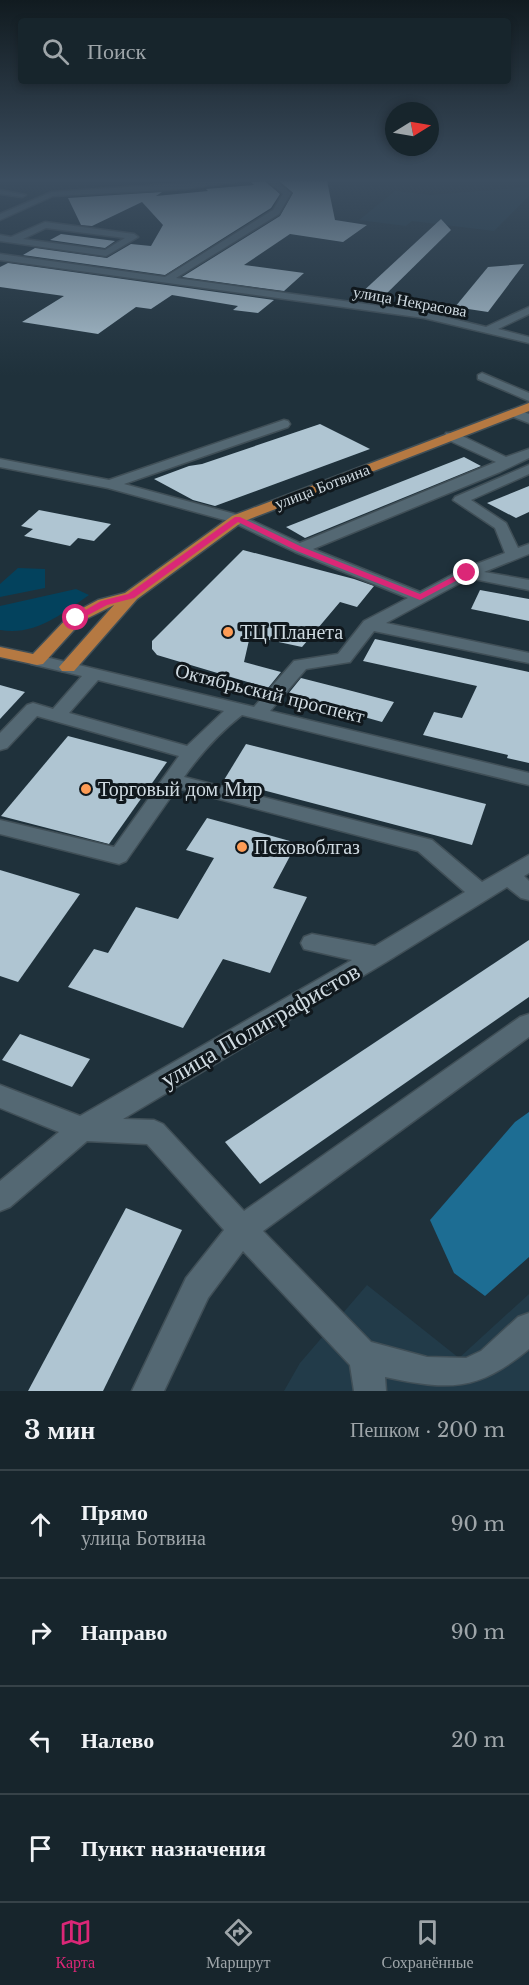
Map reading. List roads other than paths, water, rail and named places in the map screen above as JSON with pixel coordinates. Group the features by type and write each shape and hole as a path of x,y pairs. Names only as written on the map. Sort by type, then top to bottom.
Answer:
{"main road":[{"name":"улица Ботвина","path":"68,667 131,596 237,519 529,407"},
{"name":"улица Ботвина","path":"37,660 76,618 104,603 131,596"},
{"name":"Октябрьский проспект","path":"0,652 37,660"}],"street":[{"path":"55,246 106,253 118,246"},
{"path":"166,280 222,246"},
{"name":"улица Некрасова","path":"0,257 424,315 529,340"},
{"path":"488,330 529,310"},
{"path":"482,377 529,397"},
{"path":"515,413 529,420"},
{"path":"110,484 284,424"},
{"path":"451,436 506,462"},
{"path":"300,549 529,453"},
{"path":"0,463 110,484 237,519 300,549 420,597"},
{"path":"513,555 501,526 459,500 529,470"},
{"path":"258,713 300,665 344,658 370,625 467,573 529,549"},
{"path":"467,573 529,585"},
{"path":"370,625 529,658"},
{"name":"Октябрьский проспект","path":"37,660 529,779"},
{"path":"57,715 94,674"},
{"path":"1,742 33,709 191,753"},
{"path":"0,827 119,856 191,753 220,723 239,709"},
{"path":"171,780 424,844 481,893"},
{"name":"улица Полиграфистов","path":"0,1198 82,1129 378,956 529,863"},
{"path":"508,876 529,892"},
{"path":"312,943 378,956"},
{"path":"148,1391 197,1288 242,1229 529,1024"},
{"path":"0,1095 82,1129 154,1132 242,1229 362,1355 369,1375 370,1391"},
{"path":"362,1355 437,1375 468,1374 486,1365 529,1328"}],"place":[{"name":"ТЦ Планета","path":"228,632"},
{"name":"Торговый дом Мир","path":"86,789"},
{"name":"Псковоблгаз","path":"242,847"}]}
